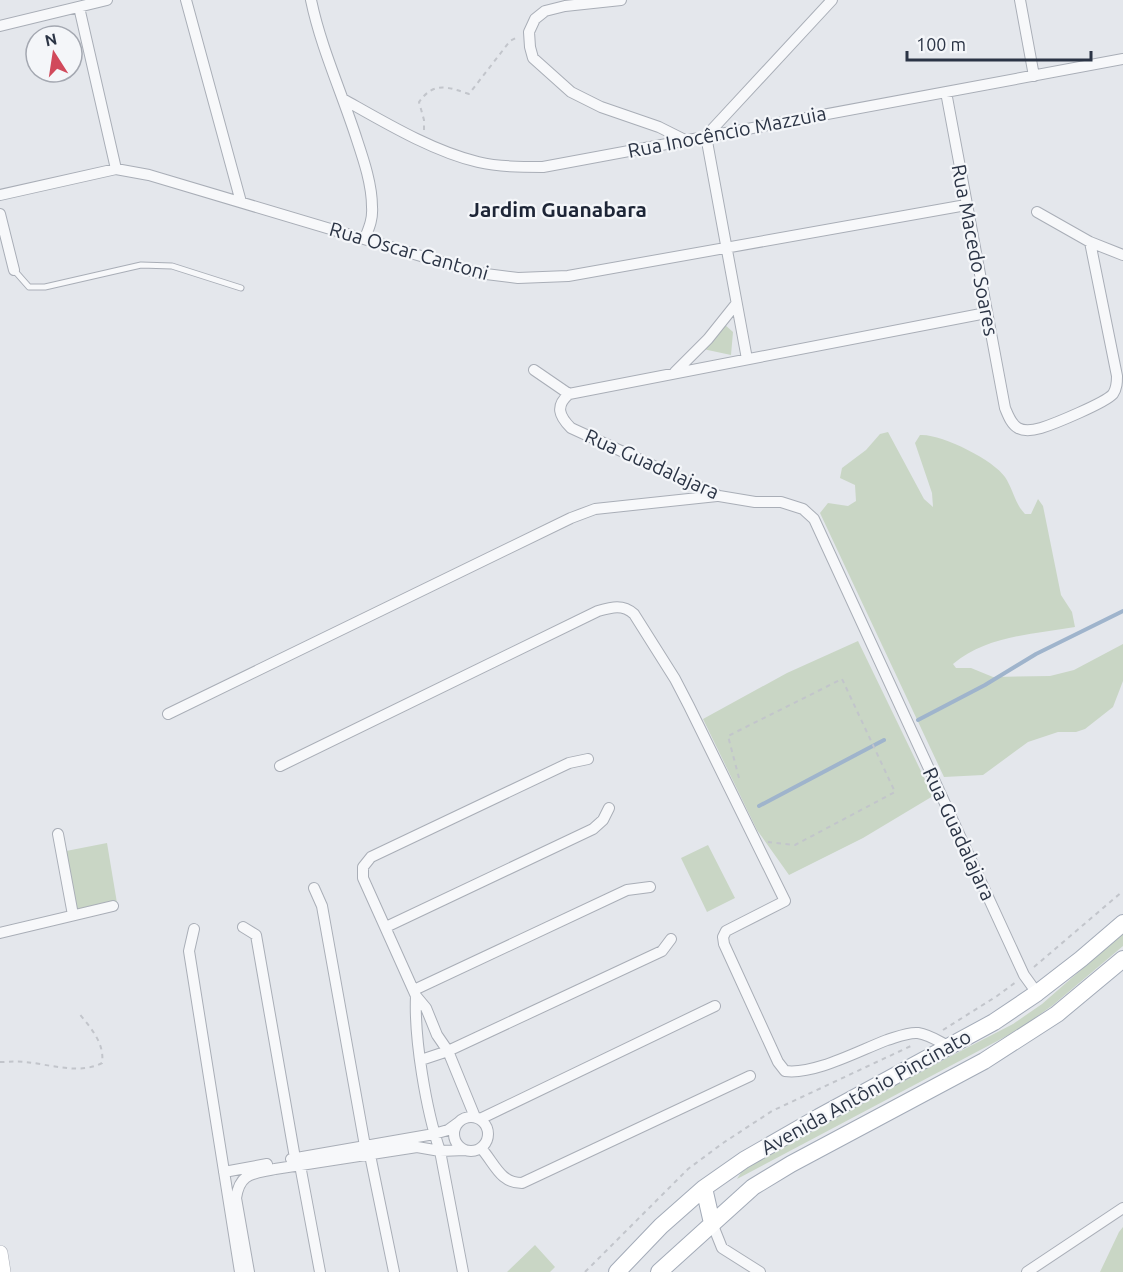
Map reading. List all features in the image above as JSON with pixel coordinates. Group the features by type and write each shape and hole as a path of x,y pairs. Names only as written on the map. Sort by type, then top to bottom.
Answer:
{"main road":[{"name":"Avenida Antônio Pincinato","path":"628,1268 661,1226 704,1188 744,1160 994,1022 1037,993 1123,923"},
{"name":"Avenida Antônio Pincinato","path":"658,1272 753,1187 1008,1046 1057,1014 1123,959"},
{"path":"704,1188 706,1205 712,1223"},
{"path":"0,1253 3,1272"}],"street":[{"path":"0,27 107,0"},
{"path":"186,0 241,202"},
{"path":"310,0 316,25 343,99 367,176 372,206 371,222 365,238"},
{"path":"621,0 564,6 545,11 535,19 529,32 533,58 571,92 601,107 659,127 685,140"},
{"path":"747,359 706,136 832,0"},
{"path":"1020,0 1034,75"},
{"path":"79,7 116,170"},
{"name":"Rua Inocêncio Mazzuia","path":"343,99 438,148 478,162 543,167 1123,59"},
{"name":"Rua Macedo Soares","path":"946,92 1005,408 1018,428 1027,430 1040,428 1102,401 1113,394 1117,386 1117,376 1090,242"},
{"name":"Rua Oscar Cantoni","path":"0,195 116,170 149,175 478,273 518,278 568,276 966,205"},
{"path":"1037,212 1090,242 1123,255"},
{"path":"0,214 14,270"},
{"path":"675,372 708,339 736,304"},
{"path":"534,370 568,394 986,313"},
{"name":"Rua Guadalajara","path":"568,394 561,400 560,410 564,421 571,428 719,496 755,502 782,502 803,509 814,519 1024,975 1037,993"},
{"path":"168,714 571,518 595,509 719,496"},
{"path":"279,766 598,611 619,607 627,608 634,614 675,679 785,901 726,931 723,937 724,944 773,1052 785,1071 804,1070 901,1035 916,1033 931,1036 948,1046"},
{"path":"368,1150 417,1148 476,1150 485,1144 489,1133 484,1123 478,1118 426,1008 415,993 363,878 363,867 370,856 569,763 588,759"},
{"path":"386,927 593,829 603,820 609,808"},
{"path":"58,834 73,915"},
{"path":"314,888 322,906 368,1150 394,1272"},
{"path":"415,993 627,890 650,888"},
{"path":"0,933 113,906"},
{"path":"243,927 256,935 320,1272"},
{"path":"194,929 189,951 240,1272"},
{"path":"421,1060 448,1051 662,951 671,939"},
{"path":"415,993 421,1060 463,1272"},
{"path":"224,1172 368,1150 448,1130 464,1119 478,1118 716,1006"},
{"path":"481,1148 502,1177 511,1183 522,1183 750,1076"},
{"path":"459,1122 454,1138 465,1150"},
{"path":"249,1272 236,1198 238,1188 243,1178 252,1174 298,1162"},
{"path":"1027,1272 1123,1208"},
{"path":"712,1223 722,1248 760,1272"}],"lane":[{"path":"14,270 29,287 45,287 141,266 172,266 241,288"}],"path":[{"path":"419,139 425,129 419,102 426,92 440,86 470,94 510,41 529,32"},
{"path":"739,780 728,736 842,679 895,792 795,845 755,841"},
{"path":"998,996 1123,891"},
{"path":"0,1062 66,1067 96,1066 102,1063 104,1052 97,1037 78,1012"}],"green space":[{"path":"724,324 733,332 731,355 703,349"},
{"path":"888,432 924,499 933,507 932,493 915,443 920,435 953,443 990,463 1005,477 1025,514 1031,514 1038,499 1043,506 1061,595 1072,612 1075,627 1027,634 995,642 980,647 953,664 956,668 971,668 993,677 1050,676 1074,670 1123,644 1123,681 1113,707 1085,729 1076,732 1058,732 1028,742 983,775 944,777 820,513 828,503 848,506 856,501 855,485 840,478 842,468 866,450 880,434"},
{"path":"858,641 933,796 863,838 789,875 757,830 703,719 787,673"},
{"path":"107,843 117,903 73,915 61,852"},
{"path":"708,845 735,898 707,912 681,858"},
{"path":"1123,933 1123,946 1053,1005 1018,1030 737,1179 748,1161 1013,1024 1042,1004"},
{"path":"1123,1227 1123,1272 1100,1272 1119,1232"},
{"path":"535,1245 555,1267 550,1272 507,1272"}],"waterway":[{"path":"918,720 985,685 1036,654 1123,611"},
{"path":"759,806 884,740"}],"district":[{"name":"Jardim Guanabara","path":"558,210"}]}
